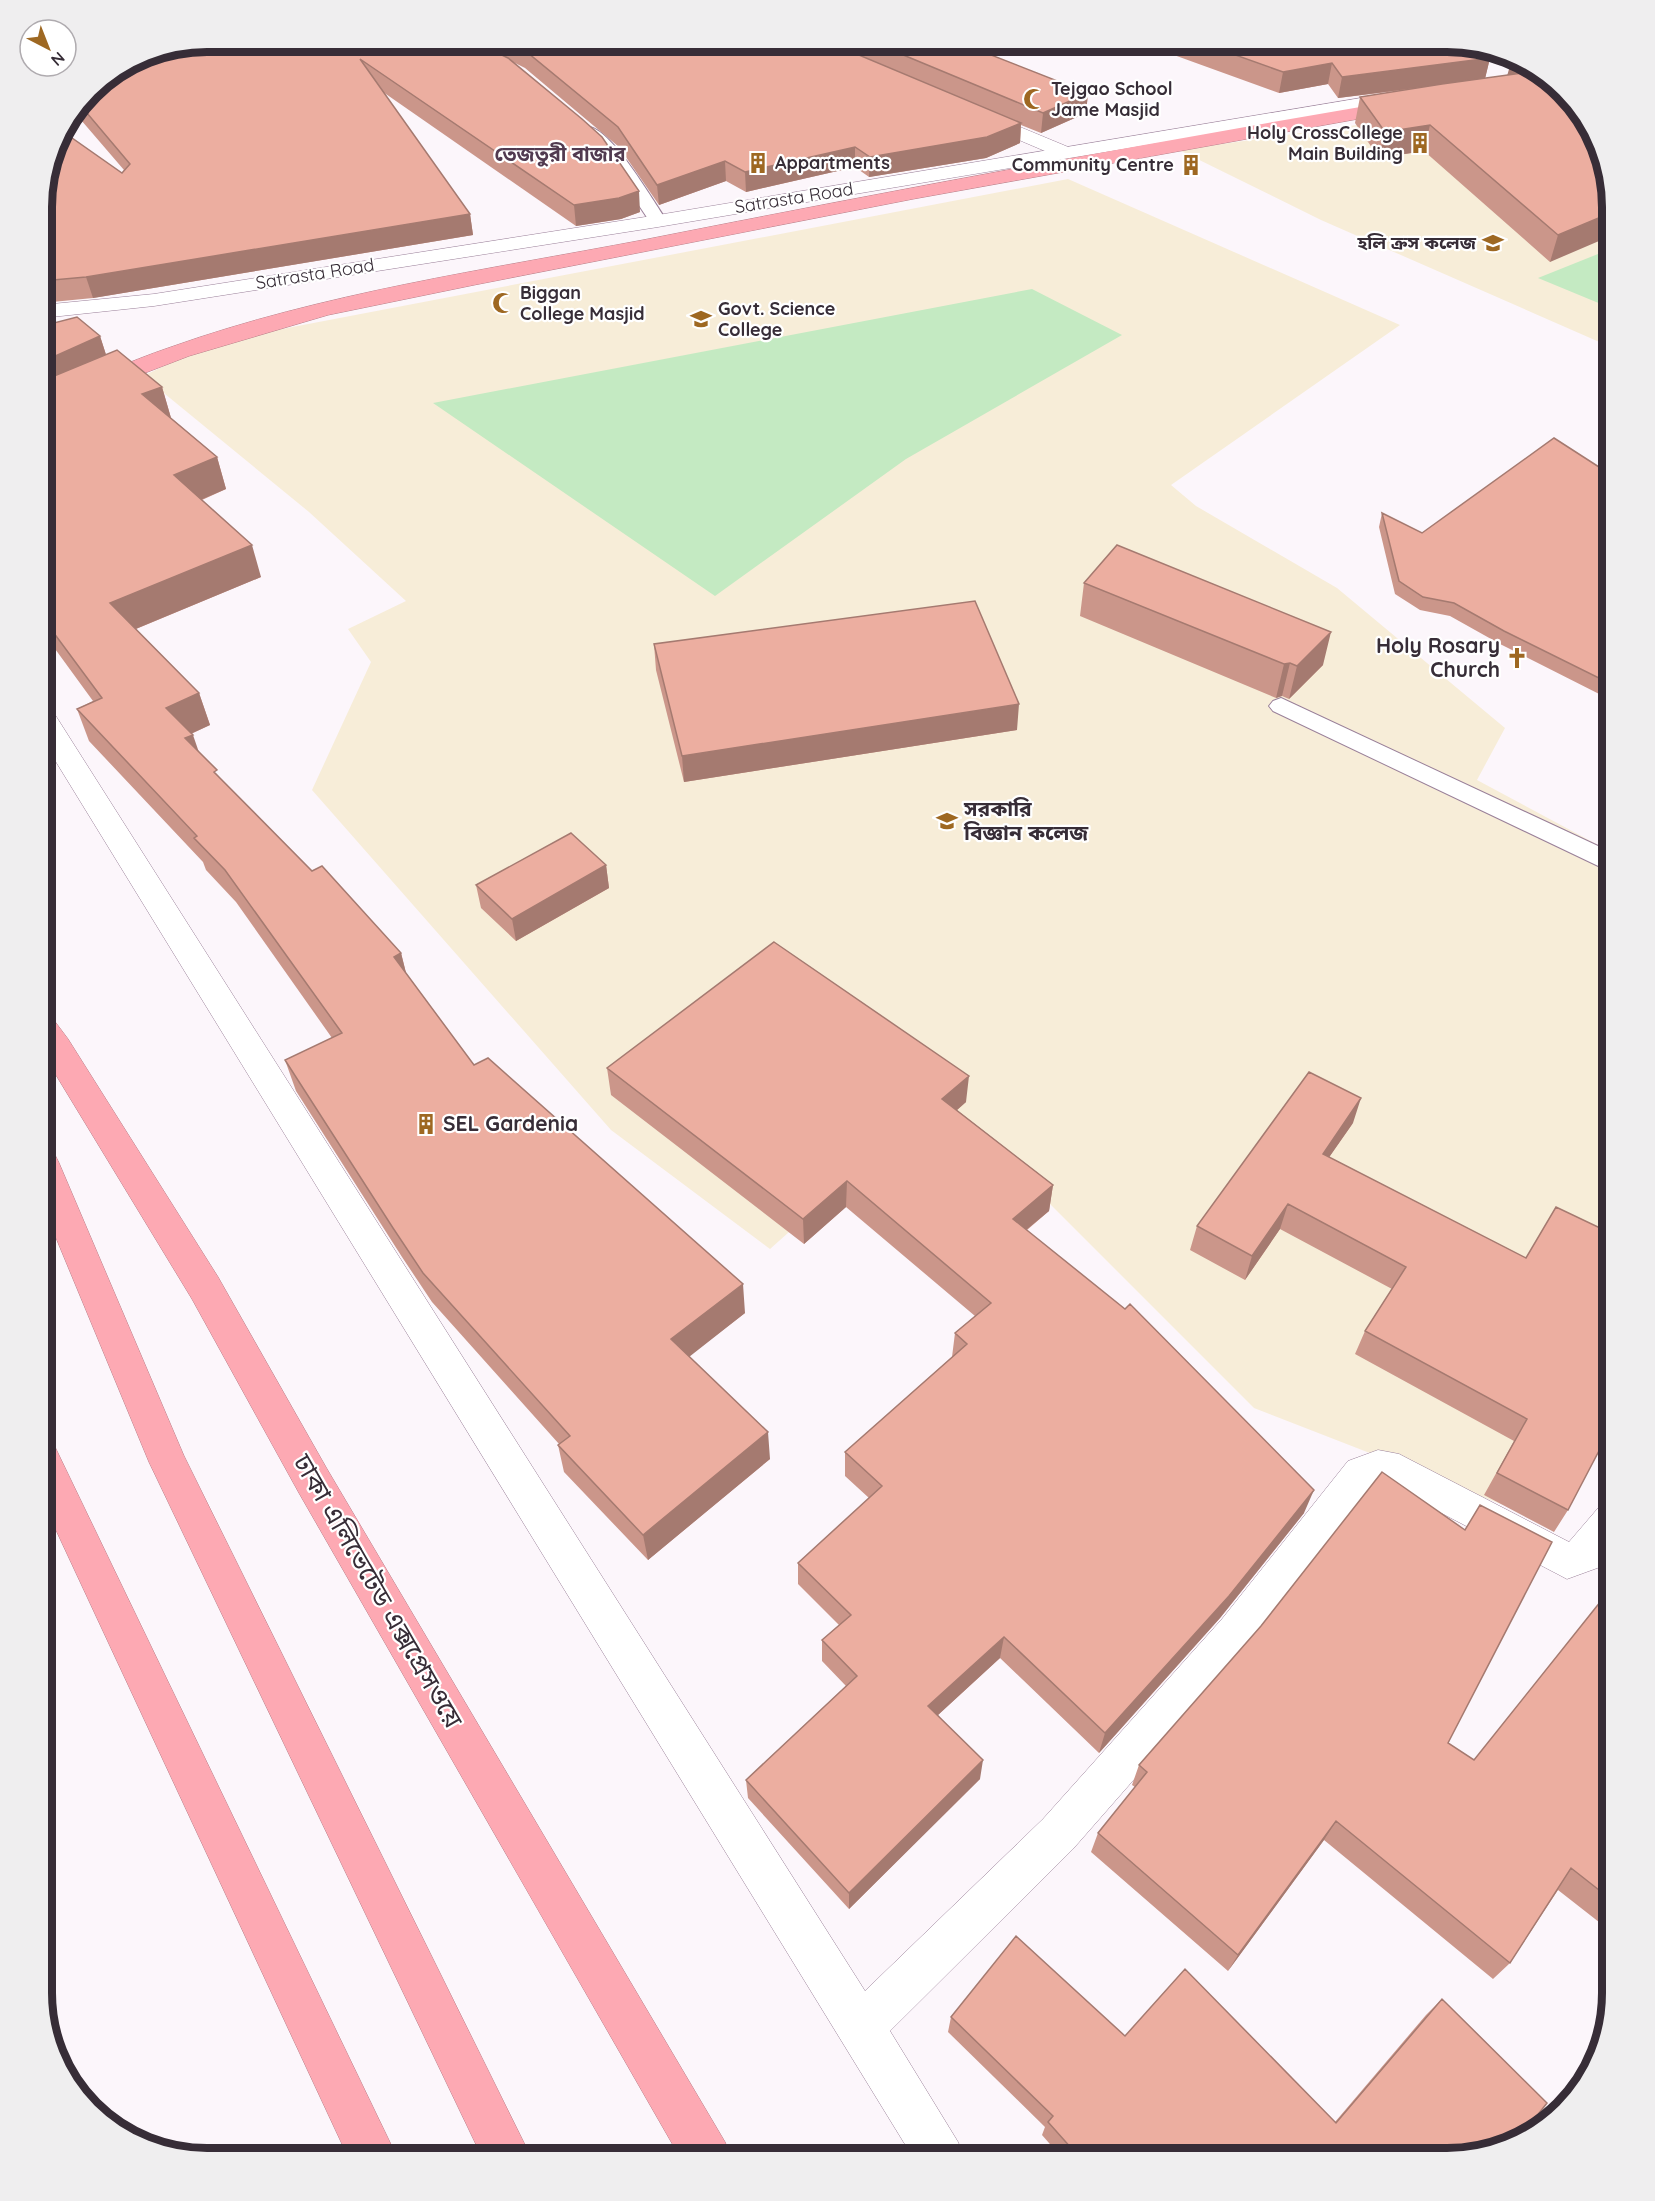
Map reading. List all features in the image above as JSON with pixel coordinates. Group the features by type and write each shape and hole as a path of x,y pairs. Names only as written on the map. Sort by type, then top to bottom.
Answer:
{"highway":[{"path":"53,405 118,374 173,352 272,322 406,293 984,179 1421,99"},
{"name":"ঢাকা এলিভেটেড এক্সপ্রেসওয়ে","path":"53,1043 205,1288 325,1502 702,2148"},
{"path":"52,1188 168,1462 503,2148"},
{"path":"52,1481 369,2148"}],"street":[{"name":"Satrasta Road","path":"53,311 154,300 658,221 1066,153 1421,99"},
{"path":"967,111 1066,153"},
{"path":"53,733 861,2026 934,2148"},
{"path":"861,2026 1058,1834 1236,1633 1362,1473 1378,1467 1399,1471 1567,1561 1586,1554 1602,1534"}],"lane":[{"path":"574,119 612,153 658,221"},
{"path":"1281,706 1602,859"}],"shaded area":[{"name":"হলি ক্রস কলেজ","path":"1385,121 1602,204 1602,343 1321,220 1179,150"},
{"name":"সরকারি বিজ্ঞান কলেজ","path":"1068,179 1400,325 1171,485 1196,506 1337,588 1505,728 1477,780 1602,847 1602,1374 1532,1516 1254,1408 942,1096 770,1249 611,1130 312,790 371,662 348,629 406,601 309,512 143,376 181,358 261,333"}],"green space":[{"path":"1602,252 1602,304 1538,278"},
{"path":"1032,289 1122,335 906,459 715,596 433,403"}],"building":[{"path":"197,53 498,53 508,58 602,137 639,191 619,198 574,205 360,59 470,214 86,277 53,280 54,187 58,167 70,136 122,173 130,164 86,112 105,91 130,73 148,64 177,55"},
{"path":"528,53 854,53 1021,123 987,137 870,157 855,147 745,172 725,161 657,185 618,127"},
{"path":"898,53 986,53 1088,93 1043,113"},
{"path":"1230,53 1458,53 1489,58 1342,77 1332,63 1283,72"},
{"path":"1524,73 1550,91 1564,105 1587,139 1600,177 1602,217 1558,235 1430,125 1385,132 1360,97"},
{"path":"77,317 100,336 53,357 53,323"},
{"path":"117,350 162,387 142,394 217,457 174,475 252,545 110,603 199,693 166,708 193,735 185,738 217,770 214,772 312,871 322,866 401,953 394,957 474,1065 488,1058 743,1284 671,1339 768,1432 643,1535 558,1445 570,1436 423,1273 285,1060 342,1033 225,870 194,838 197,836 77,709 102,698 53,632 53,376"},
{"path":"1554,438 1602,469 1602,680 1504,631 1454,603 1423,597 1399,581 1382,513 1422,533"},
{"path":"1117,545 1331,632 1297,666 1290,663 1284,664 1084,583"},
{"path":"975,601 1019,704 682,756 654,644"},
{"path":"571,833 606,865 512,919 476,885"},
{"path":"774,942 969,1076 942,1099 1053,1185 1013,1219 1125,1309 1130,1304 1314,1490 1229,1596 1105,1733 1004,1637 928,1706 983,1760 849,1893 746,1780 857,1676 822,1640 851,1615 798,1563 882,1486 845,1452 967,1344 955,1333 991,1303 847,1181 803,1219 607,1068"},
{"path":"1309,1072 1361,1098 1323,1154 1526,1258 1556,1207 1600,1228 1602,1224 1602,1445 1568,1510 1497,1473 1527,1419 1365,1331 1406,1267 1288,1204 1252,1256 1197,1226"},
{"path":"1382,1472 1465,1530 1480,1505 1552,1542 1448,1743 1474,1760 1602,1600 1602,1892 1571,1868 1510,1963 1336,1821 1238,1955 1098,1833 1147,1772 1139,1765 1261,1626"},
{"path":"1016,1936 1125,2036 1185,1969 1336,2123 1442,1999 1547,2103 1530,2124 1516,2133 1468,2147 1071,2148 1048,2122 1053,2116 951,2017"}],"place":[{"name":"Tejgao School Jame Masjid","path":"1034,99"},
{"name":"Holy CrossCollege Main Building","path":"1420,143"},
{"name":"Appartments","path":"758,163"},
{"name":"Community Centre","path":"1191,165"},
{"name":"হলি ক্রস কলেজ","path":"1493,243"},
{"name":"Biggan College Masjid","path":"503,303"},
{"name":"Govt. Science College","path":"701,319"},
{"name":"Holy Rosary Church","path":"1517,658"},
{"name":"সরকারি বিজ্ঞান কলেজ","path":"947,821"},
{"name":"SEL Gardenia","path":"426,1124"}],"district":[{"name":"তেজতুরী বাজার","path":"560,154"}]}
